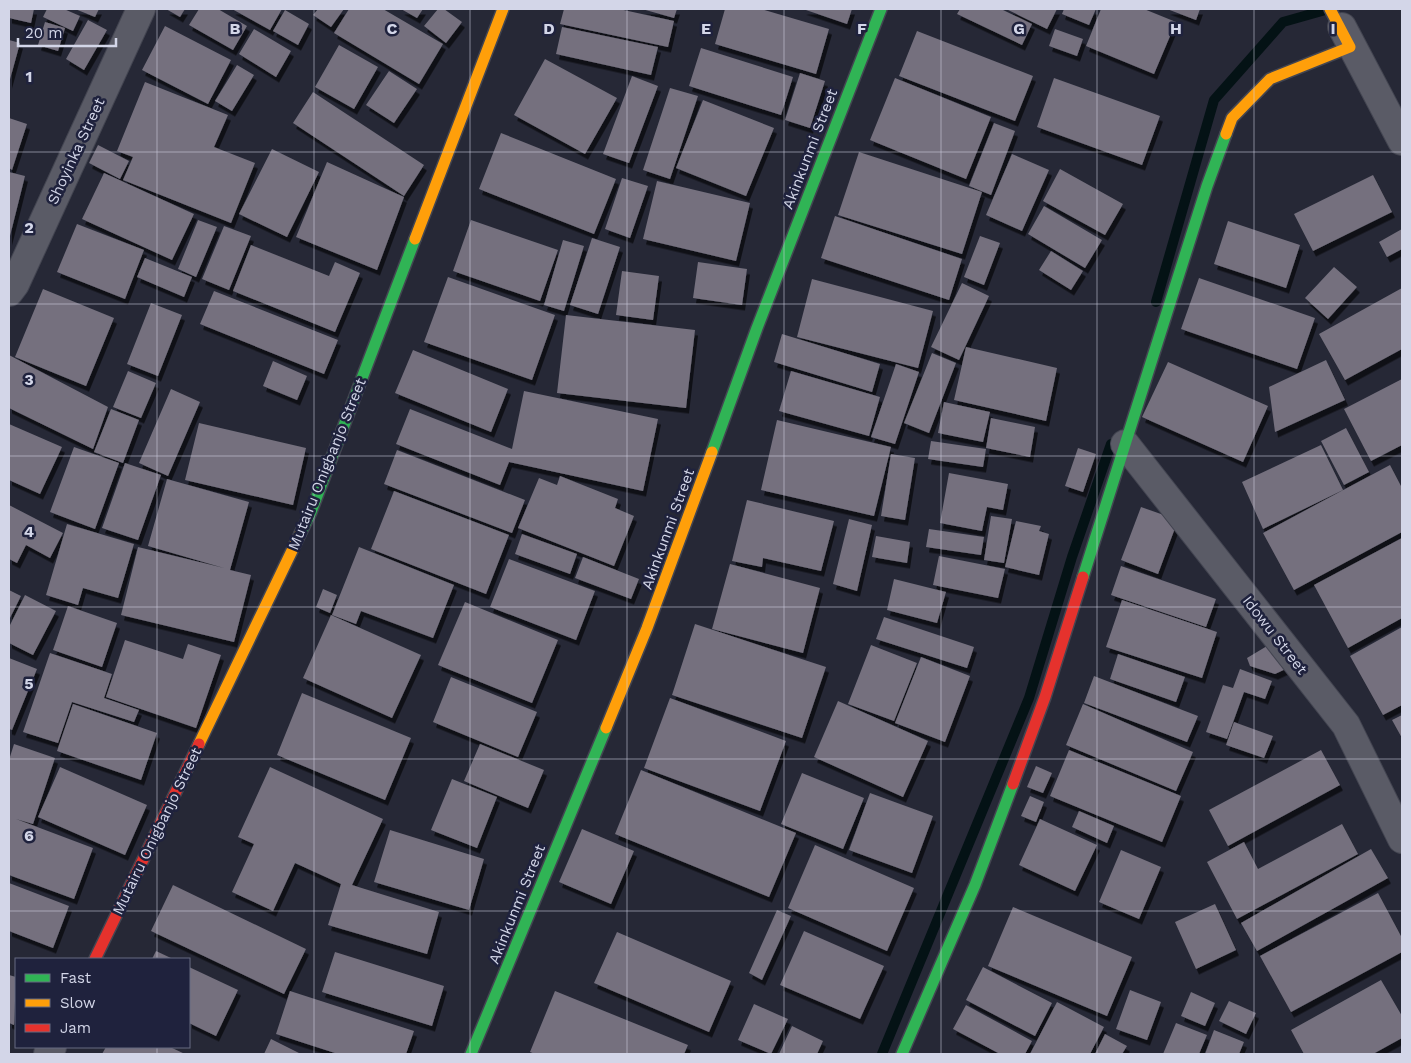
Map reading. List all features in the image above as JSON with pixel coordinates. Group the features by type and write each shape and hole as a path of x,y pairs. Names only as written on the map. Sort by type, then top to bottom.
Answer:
{"street":[{"name":"Shoyinka Street","path":"9,292 15,284 141,9"},
{"name":"Mutairu Onigbanjo Street","path":"95,958 311,512 503,9"},
{"name":"Akinkunmi Street","path":"472,1054 648,628 758,328 881,9"},
{"path":"902,1054 975,885 1041,706 1207,186 1232,118 1270,79 1338,23 1402,141"},
{"name":"Idowu Street","path":"1126,444 1346,725 1402,839"}],"building":[{"path":"9,9 34,9 31,23 9,18"},
{"path":"47,9 64,9 80,16 73,31 43,17"},
{"path":"75,9 99,9 95,17"},
{"path":"166,9 185,9 180,17"},
{"path":"199,9 218,9 247,26 233,50 189,25"},
{"path":"232,9 282,9 270,30"},
{"path":"318,9 344,9 331,27 313,15"},
{"path":"349,9 383,9 443,44 419,84 334,33"},
{"path":"401,9 423,9 417,18"},
{"path":"438,9 444,9 462,22 446,43 424,26"},
{"path":"564,9 619,9 674,21 668,47 560,24"},
{"path":"642,9 677,9 674,18"},
{"path":"725,9 761,9 829,29 816,74 715,44"},
{"path":"803,9 852,9 847,24"},
{"path":"960,9 1001,9 1032,24 1022,45 957,14"},
{"path":"1006,9 1057,9 1047,29"},
{"path":"1064,9 1096,9 1089,25 1062,14"},
{"path":"1101,9 1144,9 1176,22 1154,74 1086,46"},
{"path":"1167,9 1200,9 1196,20"},
{"path":"285,10 309,24 298,45 273,31"},
{"path":"88,20 107,30 84,70 66,59"},
{"path":"45,22 65,28 58,51 38,45"},
{"path":"165,26 231,60 208,104 142,70"},
{"path":"562,27 658,47 651,75 556,54"},
{"path":"254,29 291,51 276,77 239,54"},
{"path":"1055,29 1083,39 1077,56 1049,46"},
{"path":"917,31 1033,76 1015,121 899,76"},
{"path":"9,40 20,43 9,83"},
{"path":"339,45 378,67 354,109 315,87"},
{"path":"701,48 793,77 781,115 689,86"},
{"path":"545,59 617,98 585,154 514,115"},
{"path":"237,65 254,75 232,111 215,101"},
{"path":"389,71 417,89 394,123 366,105"},
{"path":"800,73 825,81 810,128 785,120"},
{"path":"632,76 658,86 629,163 603,154"},
{"path":"895,78 991,117 966,179 870,140"},
{"path":"1054,78 1160,116 1142,165 1037,127"},
{"path":"145,82 228,115 214,147 255,163 231,223 123,180 133,157 117,151"},
{"path":"670,88 698,96 670,179 643,170"},
{"path":"313,92 424,165 404,196 293,123"},
{"path":"703,100 774,128 746,196 676,168"},
{"path":"9,118 27,124 12,170 9,168"},
{"path":"994,123 1015,131 991,195 969,186"},
{"path":"501,133 616,179 594,234 479,189"},
{"path":"98,145 129,161 120,179 89,163"},
{"path":"272,149 319,172 287,237 239,214"},
{"path":"859,152 982,192 962,254 838,215"},
{"path":"1012,154 1049,170 1022,231 986,215"},
{"path":"327,162 404,197 377,270 296,237"},
{"path":"1060,169 1123,204 1105,235 1043,201"},
{"path":"9,172 25,176 9,240"},
{"path":"104,173 194,214 172,260 82,219"},
{"path":"1373,175 1392,212 1313,251 1294,214"},
{"path":"622,178 648,186 630,238 605,229"},
{"path":"657,181 750,203 736,261 643,239"},
{"path":"1044,206 1102,240 1085,268 1028,234"},
{"path":"835,216 962,259 949,300 821,258"},
{"path":"198,220 217,227 196,277 178,269"},
{"path":"471,220 558,250 540,301 453,271"},
{"path":"1228,221 1300,245 1286,288 1214,264"},
{"path":"77,224 144,250 125,299 57,272"},
{"path":"224,226 251,236 229,290 202,279"},
{"path":"1402,229 1402,249 1387,257 1379,242"},
{"path":"980,236 1000,243 984,285 964,277"},
{"path":"592,238 620,247 598,314 570,305"},
{"path":"563,240 584,246 564,311 544,305"},
{"path":"251,245 329,276 335,262 360,273 335,332 233,291"},
{"path":"1051,251 1083,271 1071,290 1039,270"},
{"path":"145,258 192,277 184,297 137,277"},
{"path":"698,262 747,269 742,305 693,298"},
{"path":"1334,267 1357,287 1328,319 1305,298"},
{"path":"622,271 659,276 653,320 616,315"},
{"path":"448,277 555,315 532,380 424,342"},
{"path":"1199,278 1315,318 1297,369 1181,329"},
{"path":"812,279 933,311 918,368 797,337"},
{"path":"962,283 989,296 959,360 931,347"},
{"path":"1402,288 1402,349 1345,380 1319,334"},
{"path":"43,289 114,318 86,386 15,357"},
{"path":"214,291 338,340 324,374 200,324"},
{"path":"151,303 182,315 158,376 127,364"},
{"path":"566,315 695,330 686,408 557,393"},
{"path":"782,334 880,364 872,392 774,362"},
{"path":"966,347 1057,368 1046,421 954,400"},
{"path":"413,350 508,389 491,432 395,393"},
{"path":"932,353 956,363 929,433 904,423"},
{"path":"9,355 108,407 93,449 9,408"},
{"path":"1326,360 1345,400 1275,432 1269,387"},
{"path":"273,361 307,376 297,400 263,386"},
{"path":"1168,362 1268,406 1243,462 1142,417"},
{"path":"896,364 919,372 895,444 871,437"},
{"path":"128,371 156,383 141,418 113,407"},
{"path":"791,371 880,397 869,436 779,411"},
{"path":"1402,379 1402,445 1371,461 1344,409"},
{"path":"171,389 200,402 168,476 139,463"},
{"path":"524,391 658,419 643,491 509,462 500,485 396,444 410,409 512,449"},
{"path":"944,402 990,412 983,442 938,433"},
{"path":"111,409 139,420 123,463 94,452"},
{"path":"991,418 1035,427 1030,457 986,448"},
{"path":"777,420 891,447 874,516 761,490"},
{"path":"199,423 306,448 293,505 185,480"},
{"path":"9,424 62,447 40,494 9,480"},
{"path":"1346,428 1369,472 1344,485 1321,441"},
{"path":"931,441 986,449 983,467 928,459"},
{"path":"1321,445 1343,490 1263,529 1242,482"},
{"path":"74,447 119,463 95,529 50,512"},
{"path":"1078,448 1096,454 1083,492 1065,486"},
{"path":"397,450 525,500 512,533 384,484"},
{"path":"891,454 915,458 905,520 881,516"},
{"path":"125,463 161,475 138,540 102,528"},
{"path":"1390,465 1402,488 1402,532 1294,590 1263,533"},
{"path":"949,473 1008,484 1003,510 987,507 982,531 940,523"},
{"path":"560,476 618,499 615,508 634,516 614,566 518,528 539,478 557,485"},
{"path":"167,479 249,502 230,570 251,575 234,642 121,615 138,547 224,568 148,546"},
{"path":"394,491 509,535 486,594 371,549"},
{"path":"747,500 834,521 821,571 763,558 762,567 732,561"},
{"path":"9,505 63,533 50,558 26,545 17,563 9,559"},
{"path":"1141,507 1178,520 1158,574 1121,560"},
{"path":"991,516 1012,519 1004,563 984,560"},
{"path":"849,519 872,525 857,591 833,584"},
{"path":"1016,521 1041,526 1039,531 1049,534 1039,575 1005,567"},
{"path":"67,524 134,544 118,598 83,588 78,605 46,595"},
{"path":"929,529 984,537 981,555 926,547"},
{"path":"522,534 577,554 570,574 515,554"},
{"path":"876,536 910,542 907,563 872,557"},
{"path":"1402,538 1402,618 1348,648 1314,585"},
{"path":"359,547 454,585 433,638 361,611 356,624 332,615"},
{"path":"939,556 1005,569 998,598 933,585"},
{"path":"583,557 639,579 631,599 575,578"},
{"path":"509,559 595,591 576,640 490,607"},
{"path":"730,564 820,588 803,653 712,629"},
{"path":"1121,566 1216,599 1206,627 1111,595"},
{"path":"894,579 946,592 937,623 887,610"},
{"path":"323,589 337,595 330,613 316,607"},
{"path":"9,590 21,596 9,620"},
{"path":"25,595 56,611 33,655 9,643 9,627"},
{"path":"1122,600 1217,632 1202,678 1106,647"},
{"path":"465,602 558,640 532,703 438,665"},
{"path":"68,606 117,623 102,667 53,650"},
{"path":"331,615 421,655 392,718 303,678"},
{"path":"884,617 974,647 967,668 876,639"},
{"path":"695,624 826,667 802,738 672,695"},
{"path":"1402,627 1402,705 1383,715 1350,656"},
{"path":"125,640 183,659 188,644 221,655 196,728 106,697"},
{"path":"1277,640 1290,667 1275,674 1250,666 1247,658"},
{"path":"871,645 917,663 894,721 848,704"},
{"path":"50,653 112,674 104,698 139,710 134,722 72,702 58,743 23,732"},
{"path":"1118,654 1185,677 1176,702 1110,679"},
{"path":"921,657 970,676 945,742 895,723"},
{"path":"9,658 37,669 12,730 9,729"},
{"path":"1240,669 1272,681 1265,699 1244,692 1227,739 1206,732 1223,685 1233,688"},
{"path":"1094,676 1198,716 1187,742 1084,703"},
{"path":"451,677 537,712 518,757 433,722"},
{"path":"302,693 411,738 385,800 277,755"},
{"path":"670,698 786,741 760,811 644,768"},
{"path":"838,701 928,741 903,797 814,757"},
{"path":"73,704 157,733 141,780 57,751"},
{"path":"1083,704 1193,752 1176,791 1066,745"},
{"path":"1402,715 1402,738 1392,720"},
{"path":"1234,722 1273,736 1264,758 1226,745"},
{"path":"14,744 55,758 33,824 16,819 93,848 74,899 9,875 9,760"},
{"path":"480,744 544,770 528,808 464,781"},
{"path":"1069,750 1181,796 1162,842 1050,796"},
{"path":"1321,750 1340,785 1228,846 1209,810"},
{"path":"1036,766 1052,773 1043,793 1027,787"},
{"path":"60,767 147,805 125,855 38,817"},
{"path":"270,767 383,819 352,885 439,912 427,954 328,925 341,884 295,863 273,911 232,892 254,844 238,837"},
{"path":"641,770 796,833 769,897 615,834"},
{"path":"802,773 864,798 843,849 781,824"},
{"path":"452,779 497,797 477,848 431,830"},
{"path":"870,793 933,816 912,873 849,850"},
{"path":"1030,796 1044,802 1036,822 1021,816"},
{"path":"1079,811 1114,826 1107,843 1072,827"},
{"path":"1040,819 1097,845 1075,891 1019,865"},
{"path":"1342,824 1358,854 1237,919 1207,862 1244,842 1258,869"},
{"path":"582,829 634,851 611,904 559,882"},
{"path":"390,830 484,859 469,910 374,882"},
{"path":"815,845 914,888 887,951 788,908"},
{"path":"1371,849 1388,878 1257,951 1241,923"},
{"path":"1121,850 1161,867 1139,919 1099,902"},
{"path":"9,883 69,906 53,948 9,931"},
{"path":"173,885 306,949 284,994 151,931"},
{"path":"1378,893 1402,938 1402,952 1291,1012 1260,956"},
{"path":"1215,904 1236,950 1196,969 1175,922"},
{"path":"1013,907 1132,957 1107,1016 988,966"},
{"path":"777,910 791,916 762,980 749,973"},
{"path":"804,931 884,966 860,1019 780,985"},
{"path":"617,932 731,981 709,1032 594,983"},
{"path":"156,951 171,958 152,958"},
{"path":"335,952 444,986 432,1026 322,992"},
{"path":"190,967 238,990 216,1036 190,1023"},
{"path":"983,967 1052,1003 1035,1036 966,1000"},
{"path":"9,975 15,977 15,1001 14,1025 9,1023"},
{"path":"1381,980 1402,1016 1402,1038 1373,1054 1304,1054 1291,1030"},
{"path":"1130,990 1161,1002 1147,1040 1116,1029"},
{"path":"290,991 414,1031 406,1054 338,1054 276,1034"},
{"path":"555,991 688,1045 684,1054 535,1054 530,1052"},
{"path":"1191,992 1215,1003 1205,1026 1181,1016"},
{"path":"1229,1001 1256,1013 1246,1034 1219,1021"},
{"path":"1057,1002 1104,1027 1090,1054 1030,1054"},
{"path":"754,1004 788,1019 771,1054 738,1040"},
{"path":"966,1005 1032,1041 1025,1054 1000,1054 953,1029"},
{"path":"1176,1023 1207,1035 1199,1054 1163,1054"},
{"path":"792,1026 823,1041 817,1054 779,1054"},
{"path":"1214,1030 1244,1042 1239,1054 1205,1054"},
{"path":"1105,1034 1127,1046 1122,1054 1095,1054"},
{"path":"271,1039 301,1054 264,1054"},
{"path":"105,1048 172,1048 185,1054 102,1054"}],"waterway":[{"path":"1156,302 1214,100 1283,22 1329,9"},
{"path":"882,1054 1029,698 1072,557 1111,444"}],"traffic: fast":[{"path":"712,452 757,328 881,9"},
{"path":"1083,577 1207,186 1226,134"},
{"path":"300,534 311,512 415,239"},
{"path":"471,1054 606,728"},
{"path":"902,1054 975,885 1013,784"}],"traffic: slow":[{"path":"415,239 503,9"},
{"path":"1226,134 1232,118 1270,79 1350,47 1330,9"},
{"path":"606,728 647,628 712,452"},
{"path":"199,744 300,534"}],"traffic: jam":[{"path":"1013,784 1045,697 1083,577"},
{"path":"95,958 199,744"}]}
